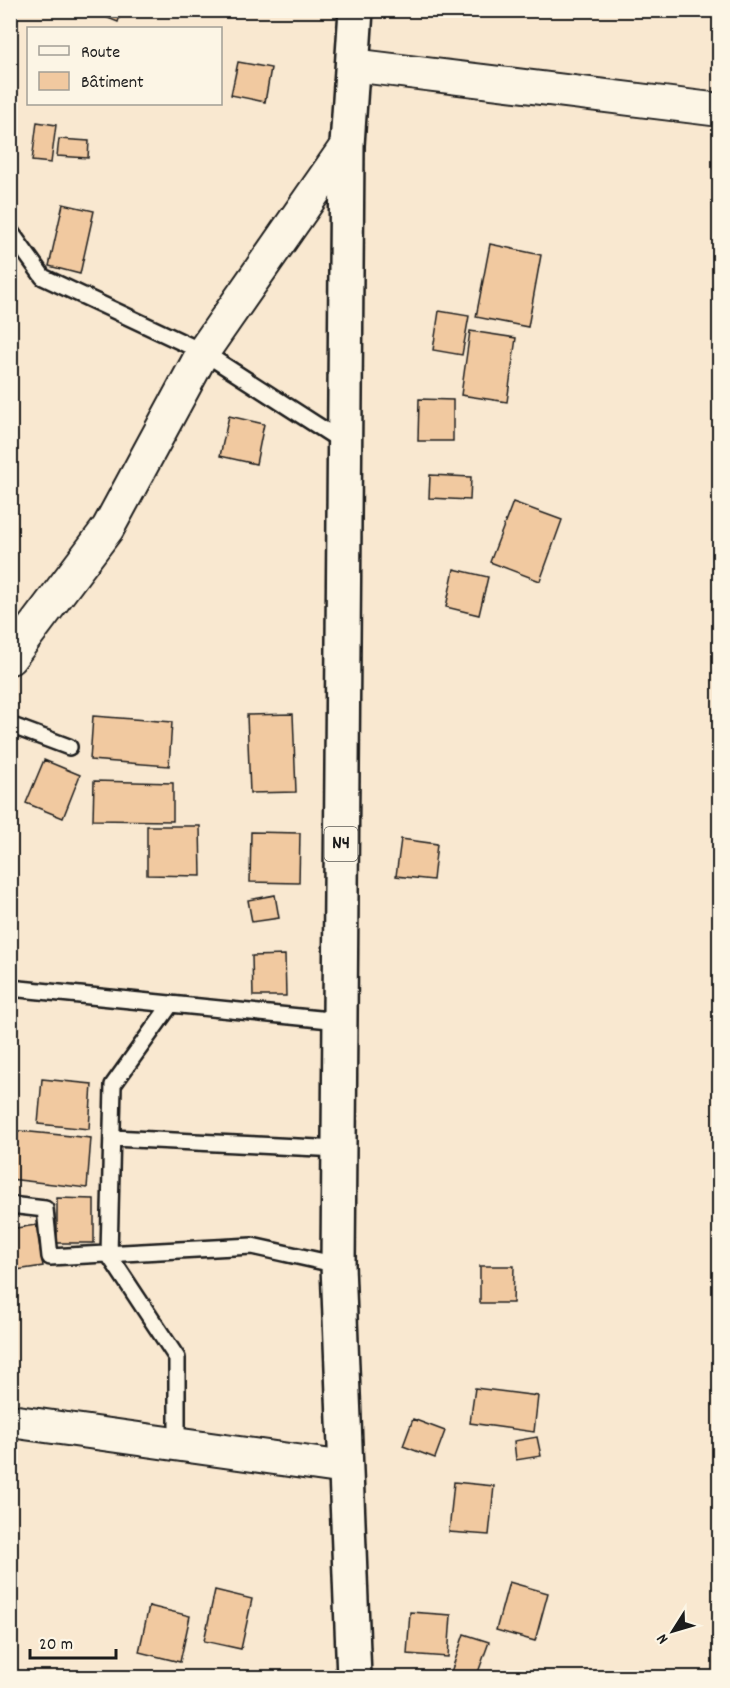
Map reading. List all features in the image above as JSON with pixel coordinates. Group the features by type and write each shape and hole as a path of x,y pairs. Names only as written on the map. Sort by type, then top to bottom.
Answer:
{"highway":[{"name":"N4","path":"356,10 347,145 338,1265 357,1676"}],"street":[{"path":"352,65 720,110"},
{"path":"10,658 108,528 203,352 347,145"},
{"path":"10,1421 346,1468"}],"lane":[{"path":"10,231 43,277 203,352 343,442"},
{"path":"10,725 69,747"},
{"path":"10,988 340,1021"},
{"path":"171,1004 113,1085 109,1255 177,1358 177,1444"},
{"path":"112,1138 339,1149"},
{"path":"10,1205 45,1209 50,1257 252,1246 338,1265"}],"building":[{"path":"88,10 122,10 118,22"},
{"path":"238,62 271,68 265,102 231,95"},
{"path":"37,122 56,125 51,163 32,161"},
{"path":"59,139 89,141 88,158 57,156"},
{"path":"63,204 94,211 80,274 49,266"},
{"path":"490,244 541,255 528,327 476,317"},
{"path":"439,311 469,316 462,355 433,350"},
{"path":"470,331 516,338 507,402 461,395"},
{"path":"419,399 453,400 453,441 418,441"},
{"path":"229,416 264,424 256,464 220,456"},
{"path":"430,475 471,477 470,500 429,498"},
{"path":"513,502 562,520 540,581 490,562"},
{"path":"454,569 488,577 479,615 446,607"},
{"path":"293,714 296,792 250,793 247,715"},
{"path":"93,716 172,722 169,766 90,760"},
{"path":"44,760 80,775 63,818 26,803"},
{"path":"94,781 173,783 173,821 93,820"},
{"path":"147,826 200,826 201,876 147,875"},
{"path":"251,832 300,833 299,883 250,882"},
{"path":"401,839 437,844 433,880 396,876"},
{"path":"275,895 279,918 252,922 248,900"},
{"path":"285,955 286,996 253,996 252,956"},
{"path":"42,1079 92,1084 89,1129 38,1124"},
{"path":"10,1130 91,1138 87,1188 10,1179"},
{"path":"57,1198 94,1199 94,1243 57,1243"},
{"path":"36,1225 43,1266 10,1271 10,1229"},
{"path":"480,1266 514,1266 513,1303 480,1303"},
{"path":"475,1388 538,1396 534,1432 470,1423"},
{"path":"413,1419 445,1431 435,1458 403,1446"},
{"path":"537,1437 541,1456 516,1460 514,1441"},
{"path":"454,1482 494,1486 489,1535 449,1532"},
{"path":"509,1582 548,1593 535,1641 496,1630"},
{"path":"215,1590 252,1599 241,1649 204,1641"},
{"path":"149,1606 190,1616 180,1662 139,1652"},
{"path":"410,1612 451,1615 448,1657 407,1654"},
{"path":"464,1634 489,1642 476,1678 449,1678"}]}
